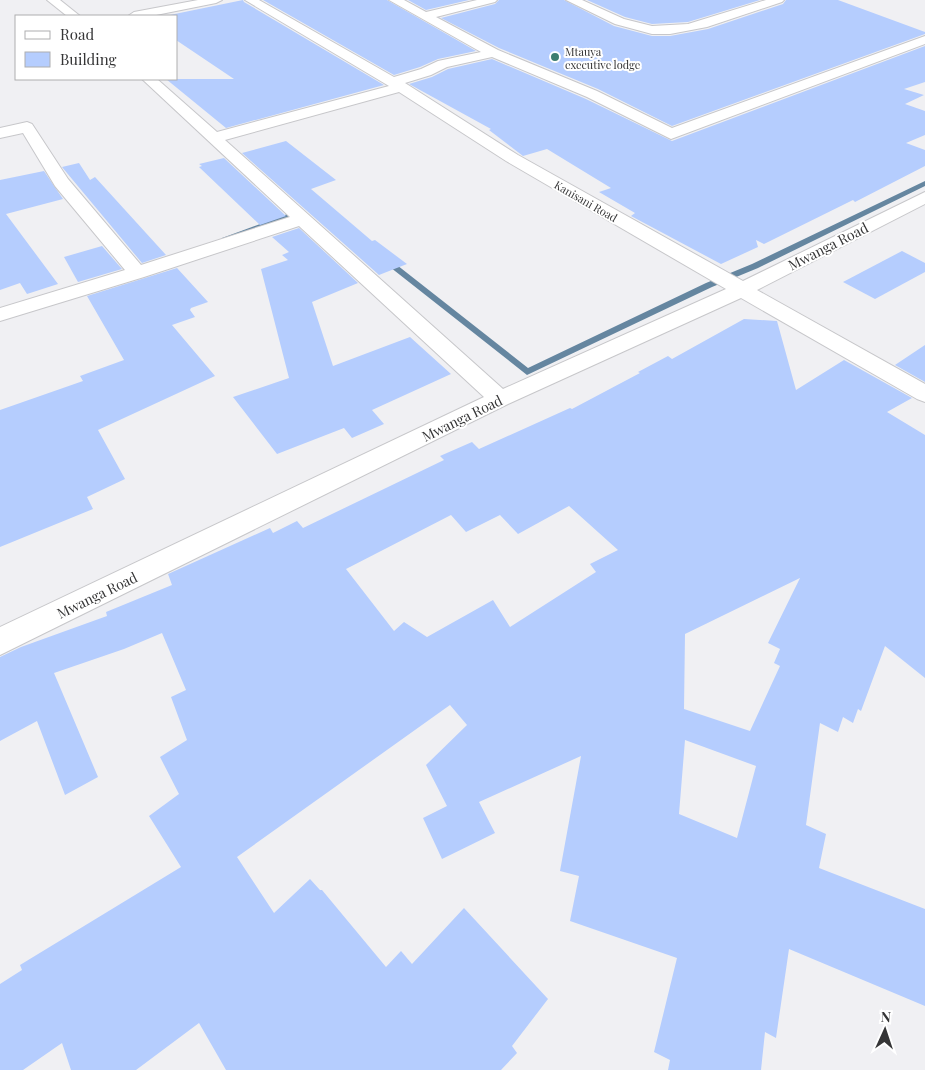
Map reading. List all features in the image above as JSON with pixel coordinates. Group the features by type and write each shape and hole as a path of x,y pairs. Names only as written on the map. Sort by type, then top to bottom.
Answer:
{"street":[{"path":"53,0 73,15"},
{"path":"139,15 216,0"},
{"name":"Kanisani Road","path":"251,0 401,87 512,158 925,394"},
{"path":"395,0 493,53 592,94 671,134 925,40"},
{"path":"425,16 491,0"},
{"path":"572,0 636,27 655,31 679,30 778,0"},
{"path":"728,5 742,11"},
{"path":"213,138 401,87 395,81 426,72 443,64 493,53"},
{"path":"151,80 500,399"},
{"path":"0,134 27,128 61,182 137,273"},
{"name":"Mwanga Road","path":"0,642 500,399 741,290 925,197"},
{"path":"0,315 303,219"}],"building":[{"path":"243,0 384,85 226,128 167,80 234,79 178,41 178,15 170,15"},
{"path":"263,0 387,0 476,51 438,59 394,75"},
{"path":"408,0 469,0 426,10"},
{"path":"499,0 564,0 614,26 652,36 670,36 708,29 783,4 786,0 838,0 925,32 925,34 672,126 598,89 499,48 441,18 495,4"},
{"path":"587,0 760,0 688,22 652,24 625,17"},
{"path":"925,46 925,82 904,89 924,95 905,104 925,111 925,135 906,143 925,150 925,166 855,202 853,200 764,244 756,240 758,247 721,264 631,216 635,213 599,192 611,188 547,149 523,156 489,130 491,129 409,84 432,77 448,69 492,59 586,99 672,141"},
{"path":"286,141 336,180 311,189 372,241 375,240 407,264 379,275 242,153"},
{"path":"224,158 286,216 260,225 199,167 202,166 199,164"},
{"path":"79,163 90,180 95,177 166,255 142,263 62,167"},
{"path":"44,171 63,199 6,214 58,284 27,294 20,283 0,290 0,180"},
{"path":"299,228 358,283 312,302 333,366 410,337 451,374 372,410 384,424 352,438 344,428 277,454 233,397 289,378 261,269 288,260 282,255 289,252 272,237"},
{"path":"102,246 122,269 78,282 64,257"},
{"path":"902,251 925,263 925,272 875,299 843,282"},
{"path":"177,268 208,302 191,308 190,310 195,317 172,325 215,376 98,430 125,479 87,497 93,509 0,547 0,410 83,381 80,376 124,360 87,296"},
{"path":"744,319 777,321 796,390 844,360 912,398 887,412 925,435 925,678 885,646 861,711 858,709 853,723 843,717 838,732 820,723 806,825 826,834 819,868 925,909 925,1006 789,949 776,1038 765,1032 761,1070 668,1070 670,1060 654,1052 677,958 570,921 579,876 560,871 581,756 479,802 495,833 442,859 423,818 447,806 426,765 467,725 450,705 237,857 274,913 310,879 322,890 386,967 401,951 412,964 464,908 548,999 512,1046 517,1053 501,1070 226,1070 199,1023 136,1070 71,1070 62,1043 23,1070 0,1070 0,984 22,970 20,965 181,867 149,816 179,794 160,757 187,740 171,697 186,690 162,633 124,649 54,673 98,777 65,795 37,721 0,741 0,657 21,647 107,616 106,612 172,585 168,574 270,528 273,533 297,521 303,528 444,460 440,456 472,442 479,449 570,408 572,409 668,356 672,359","holes":["569,506 618,550 590,564 596,572 510,627 493,600 427,637 404,622 394,631 346,569 451,515 466,532 500,515 518,534","800,578 768,643 780,649 774,663 780,666 750,731 684,709 685,634","685,740 756,766 737,838 679,814"]},
{"path":"925,345 925,382 895,365"}],"waterway":[{"path":"385,260 527,372 709,285 755,266 925,183"},
{"path":"226,238 296,214"}],"place":[{"name":"Mtauya executive lodge","path":"555,57"}]}
